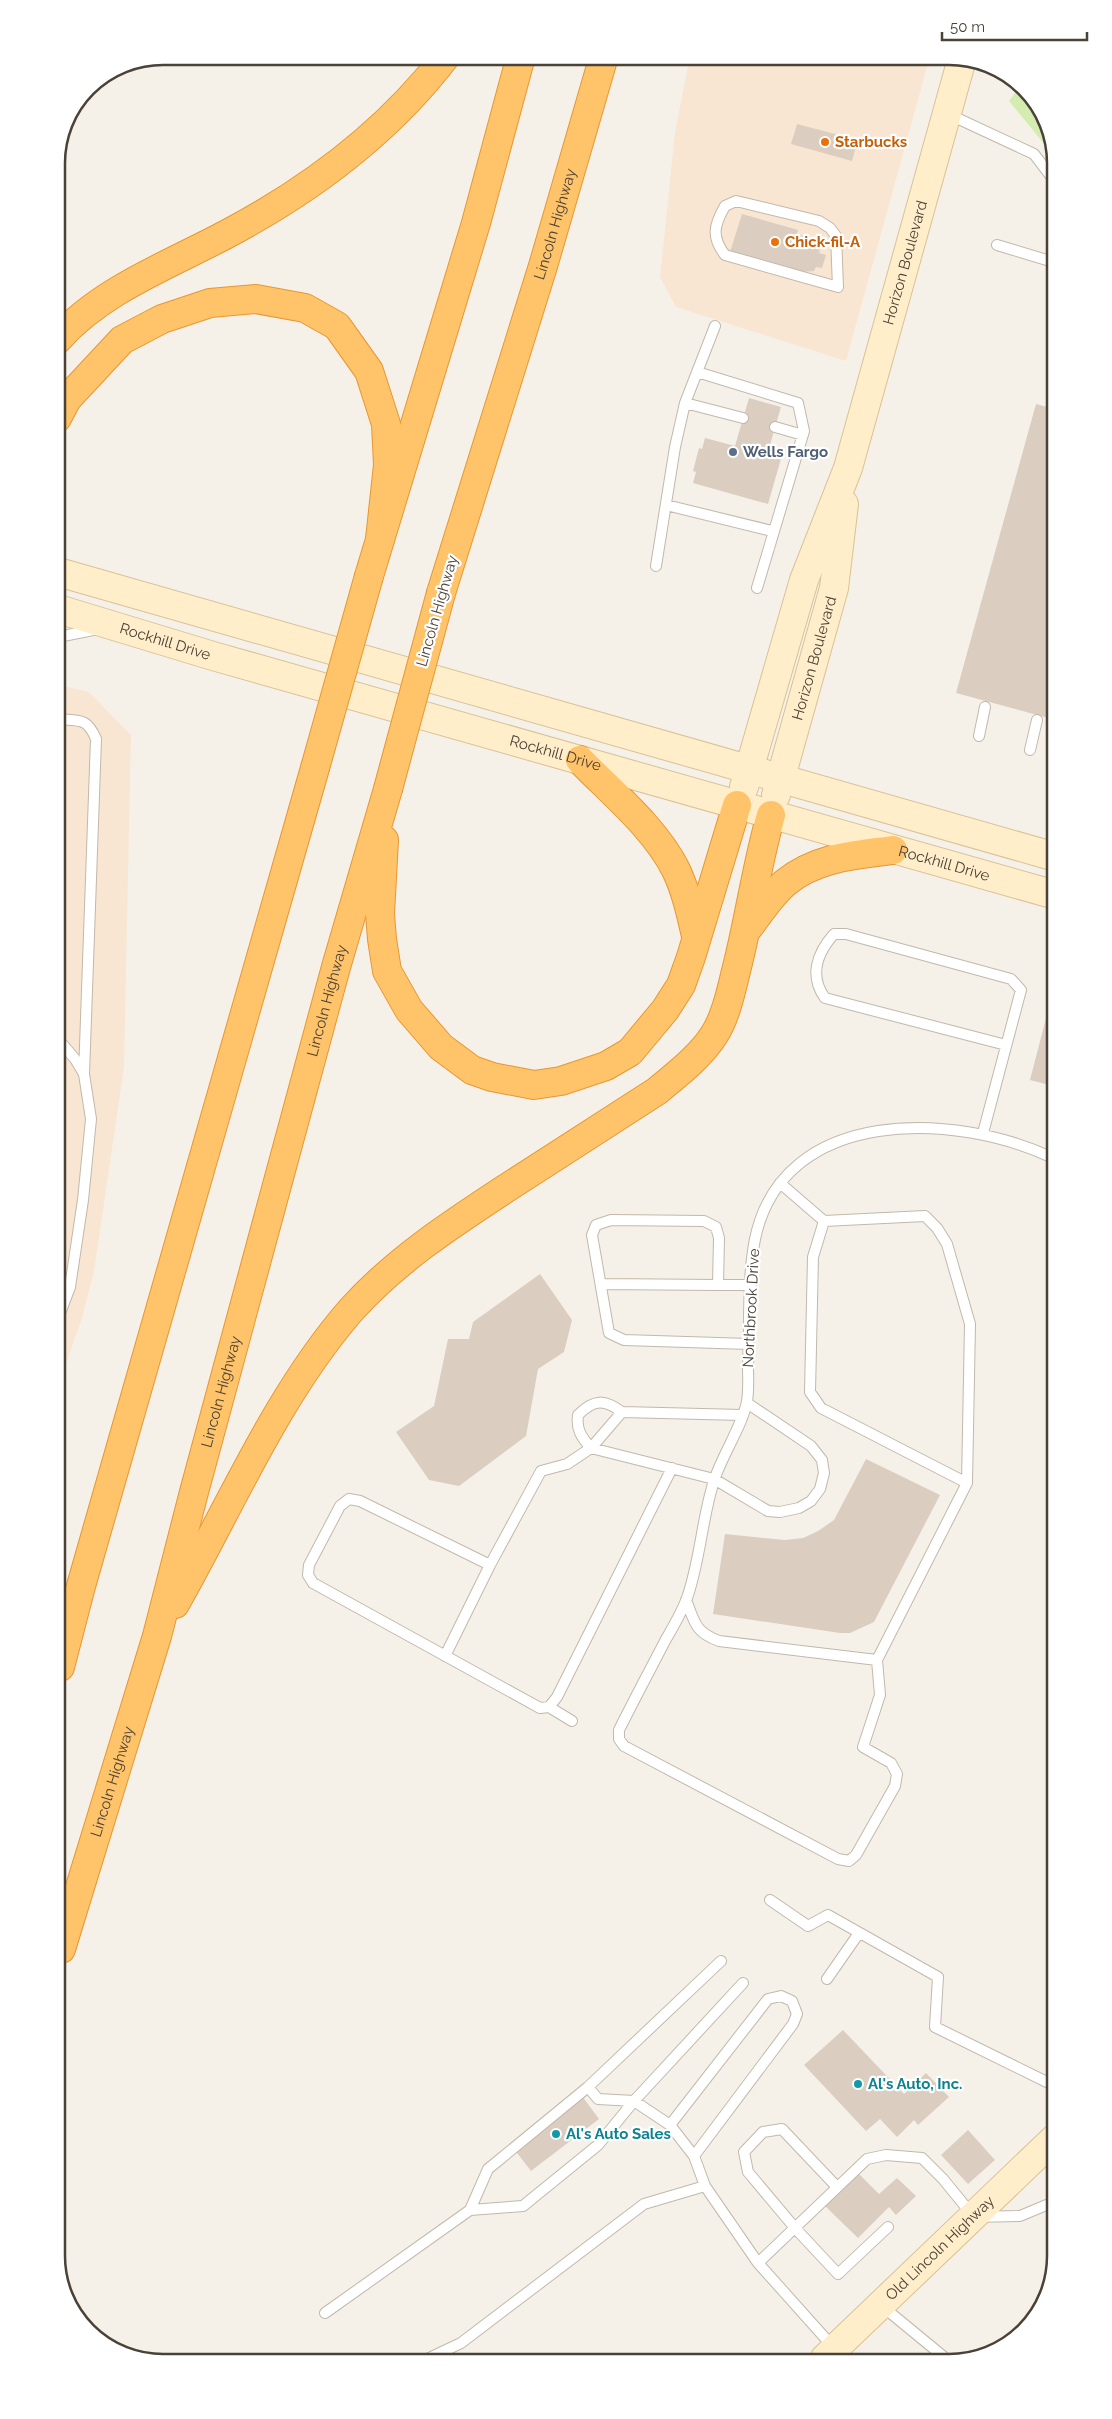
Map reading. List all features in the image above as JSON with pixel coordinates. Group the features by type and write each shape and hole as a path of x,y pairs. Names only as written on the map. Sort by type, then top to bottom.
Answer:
{"highway":[{"path":"65,331 115,292 229,233 320,177 388,121 439,65"},
{"path":"65,1648 369,576 476,223 519,65"},
{"name":"Lincoln Highway","path":"65,1936 157,1636 336,967 388,789 441,593 543,266 601,65"},
{"path":"65,403 122,340 162,320 210,303 256,300 305,308 337,326 369,371 386,424 388,465 380,539"},
{"path":"580,760 640,822 664,850 676,869 687,896 696,936"},
{"path":"388,789 380,914 387,971 409,1010 422,1027 452,1057 472,1070 492,1077 534,1086 561,1081 606,1066 630,1052 665,1010 681,985 737,805"},
{"path":"157,1636 255,1455 301,1377 351,1310 393,1269 436,1234 657,1091 683,1069 714,1035 728,1001 746,930 760,858 771,815"},
{"path":"746,930 775,893 804,870 840,858 893,850"}],"main road":[{"name":"Horizon Boulevard","path":"737,805 750,769 804,580 848,468 960,66"},
{"name":"Horizon Boulevard","path":"771,815 834,588 848,468"},
{"path":"65,574 1047,855"},
{"name":"Rockhill Drive","path":"65,611 1047,893"},
{"name":"Old Lincoln Highway","path":"830,2354 1047,2146"}],"lane":[{"path":"947,114 1034,154 1047,171"},
{"path":"736,201 819,221 830,228 836,236 838,287 725,255 717,244 715,234 725,206 736,201"},
{"path":"997,245 1047,259"},
{"path":"656,566 675,447 685,403 715,326"},
{"path":"697,372 798,403 804,431 772,531 757,588"},
{"path":"685,403 743,418"},
{"path":"775,428 803,435"},
{"path":"666,505 772,531"},
{"path":"65,636 115,626"},
{"path":"979,736 986,706"},
{"path":"65,720 83,721 91,727 96,739 84,1074 91,1119 70,1287 65,1302"},
{"path":"1030,750 1037,720"},
{"path":"983,1134 1021,990 1011,979 846,934 834,934 824,946 815,976 818,988 825,998 1006,1045"},
{"path":"65,1047 84,1074"},
{"name":"Northbrook Drive","path":"747,1403 752,1258 759,1224 770,1199 780,1183 792,1170 818,1151 860,1134 891,1129 921,1128 983,1134 1034,1149 1047,1155"},
{"path":"742,1415 622,1412 610,1404 600,1402 587,1406 578,1415 577,1425 582,1438 591,1448 714,1479 768,1511 780,1512 799,1508 811,1501 820,1489 824,1473 822,1460 811,1446 747,1403 742,1415 714,1479 697,1567 686,1600 619,1730 620,1739 624,1746 831,1855 849,1861 856,1855 895,1786 897,1774 891,1763 863,1747 880,1695 877,1660 967,1483 970,1324 947,1244 937,1228 924,1216 824,1221 780,1183"},
{"path":"718,1285 719,1238 716,1227 704,1221 611,1220 596,1225 592,1235 609,1333 624,1340 749,1344"},
{"path":"824,1221 813,1257 810,1392 821,1408 967,1483"},
{"path":"601,1284 751,1285"},
{"path":"445,1656 541,1470 567,1464 591,1448 622,1412"},
{"path":"549,1707 557,1697 672,1468"},
{"path":"490,1566 360,1500 349,1500 340,1506 309,1565 308,1574 313,1583 540,1708 549,1707 572,1721"},
{"path":"686,1600 696,1628 706,1636 719,1641 877,1660"},
{"path":"770,1900 808,1926 828,1915 938,1977 934,2027 1047,2082"},
{"path":"827,1979 859,1933"},
{"path":"325,2313 470,2210 488,2170 588,2087 721,1961"},
{"path":"470,2210 523,2206 598,2145 634,2102 743,1983"},
{"path":"670,2125 768,1999 781,1996 792,2001 797,2014 793,2024 694,2156"},
{"path":"588,2087 598,2099 634,2102 670,2125 694,2156 705,2186 758,2263 826,2354"},
{"path":"837,2187 782,2130 763,2132 744,2152 748,2172 794,2228 838,2274 888,2227"},
{"path":"758,2263 867,2159 886,2154 922,2158 943,2179 974,2217 1020,2216 1047,2205"},
{"path":"438,2354 461,2343 644,2204 705,2186"},
{"path":"882,2305 940,2354"}],"shaded area":[{"path":"688,65 928,65 846,361 676,307 660,277 675,132"},
{"path":"65,687 89,692 131,735 124,1067 94,1272 82,1318 65,1367"}],"green space":[{"path":"1016,92 1027,103 1040,126 1045,145 1009,101"}],"building":[{"name":"Starbucks","path":"797,124 858,140 852,161 791,144"},
{"name":"Chick-fil-A","path":"742,214 798,230 797,234 810,238 821,246 819,253 826,255 822,268 816,267 814,271 801,272 730,252"},
{"name":"Wells Fargo","path":"749,398 781,407 767,455 781,459 768,504 693,483 696,472 693,471 699,448 702,449 705,438 735,446"},
{"path":"1036,404 1047,407 1047,718 956,693"},
{"path":"1047,1014 1047,1084 1030,1080"},
{"path":"540,1274 572,1320 564,1352 538,1369 526,1436 459,1486 429,1480 396,1432 434,1406 448,1339 469,1339 473,1322"},
{"path":"866,1459 940,1495 874,1622 850,1633 840,1633 713,1614 725,1534 785,1540 803,1538 818,1531 834,1520"},
{"name":"Al's Auto, Inc.","path":"843,2030 904,2094 926,2073 949,2097 918,2125 914,2120 897,2137 880,2119 866,2131 804,2065"},
{"name":"Al's Auto Sales","path":"582,2096 599,2119 531,2171 514,2149"},
{"name":"Al's Auto, Inc.","path":"968,2130 995,2160 968,2184 941,2155"},
{"path":"858,2173 879,2194 897,2178 916,2196 896,2215 889,2207 858,2238 825,2206"}],"place":[{"name":"Starbucks","path":"825,142"},
{"name":"Chick-fil-A","path":"775,242"},
{"name":"Wells Fargo","path":"733,452"},
{"name":"Al's Auto, Inc.","path":"858,2084"},
{"name":"Al's Auto Sales","path":"556,2134"}]}
